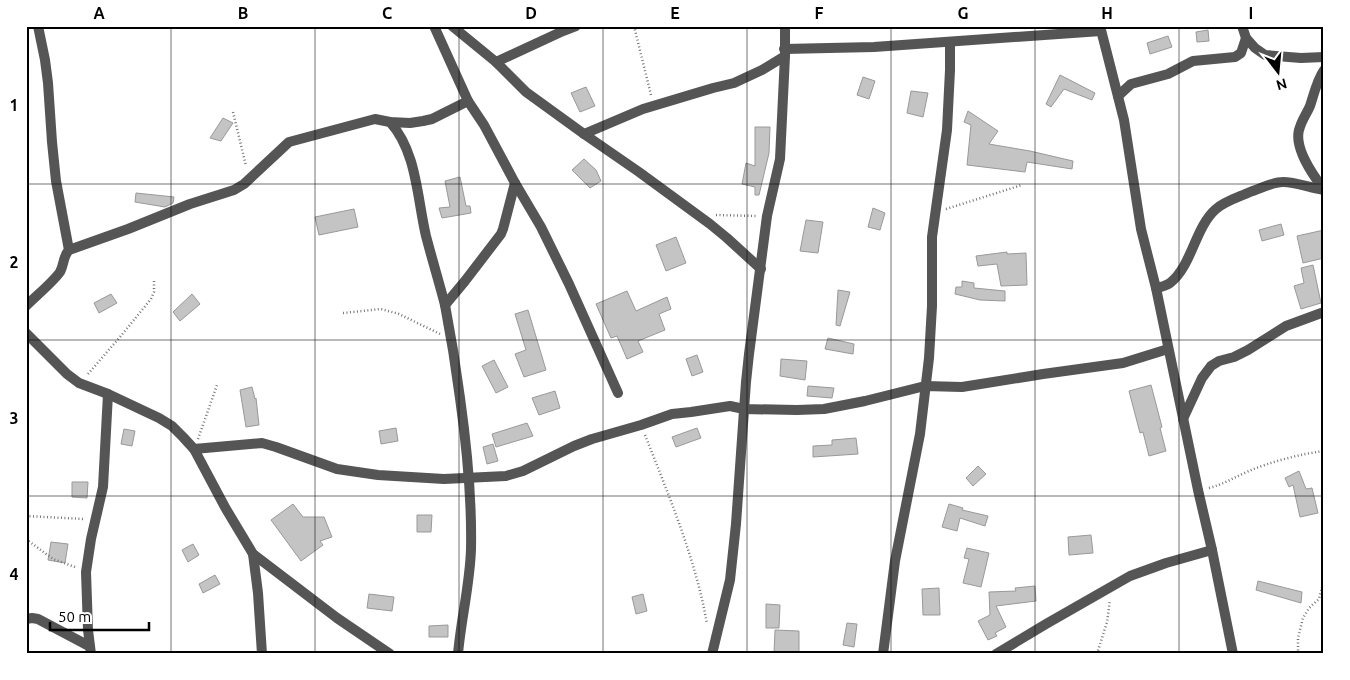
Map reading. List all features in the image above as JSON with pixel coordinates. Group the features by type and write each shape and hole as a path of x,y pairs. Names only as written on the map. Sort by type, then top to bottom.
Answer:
{"street":[{"path":"38,26 48,83 56,181 69,250"},
{"path":"434,26 468,101 484,125 569,284 618,393"},
{"path":"452,26 496,62 526,92 639,172 727,238 761,269"},
{"path":"496,62 576,26"},
{"path":"712,654 730,580 749,354 767,216 780,159 785,26"},
{"path":"1242,26 1246,38 1265,55 1301,58 1324,57"},
{"path":"584,134 642,109 734,83 762,70 785,53 950,42 1100,28 1124,120 1141,229 1156,288 1233,654"},
{"path":"1118,96 1130,84 1168,74 1193,60 1235,57 1241,52 1246,38"},
{"path":"883,654 896,561 920,434 930,333 935,212 947,130 950,42"},
{"path":"1324,70 1308,112 1300,126 1298,138 1307,165 1324,190"},
{"path":"26,306 59,274 66,253 69,250 190,204 234,190 244,184 289,142 375,119 410,123 432,119 468,101"},
{"path":"390,122 402,136 412,167 426,235 444,305 464,423 469,478 470,556 458,654"},
{"path":"1156,288 1169,284 1176,277 1187,261 1214,210 1220,206 1278,182 1324,190"},
{"path":"444,305 465,281 503,229 515,183"},
{"path":"1183,419 1202,378 1211,366 1248,350 1286,326 1324,312"},
{"path":"26,333 67,374 79,383 108,394 172,426 194,450 253,554 337,618 390,654"},
{"path":"194,450 262,443 337,468 378,475 415,478 506,476 519,473 592,439 677,413 724,406 744,409 824,409 925,386 969,386 1123,363 1168,349"},
{"path":"90,650 86,562 103,487 108,394"},
{"path":"996,654 1130,576 1166,563 1212,550"},
{"path":"253,554 262,654"},
{"path":"26,619 38,619 90,650"}],"path":[{"path":"634,26 655,106"},
{"path":"233,112 248,179"},
{"path":"935,212 1022,185"},
{"path":"693,213 767,216"},
{"path":"79,383 151,299 154,292 154,279"},
{"path":"344,313 381,308 429,328 451,342"},
{"path":"194,450 217,385"},
{"path":"641,425 698,581 707,628"},
{"path":"1198,490 1219,486 1260,467 1324,451"},
{"path":"26,516 95,520"},
{"path":"26,539 53,559 86,572"},
{"path":"1298,654 1298,638 1303,618 1318,599 1324,580"},
{"path":"1097,654 1107,622 1112,586"}],"building":[{"path":"1208,30 1209,41 1197,42 1196,32"},
{"path":"1168,36 1172,47 1150,54 1147,43"},
{"path":"1060,75 1095,93 1092,100 1064,89 1051,107 1046,104"},
{"path":"863,77 875,81 869,99 857,95"},
{"path":"586,87 595,106 580,112 571,93"},
{"path":"911,91 928,93 923,117 907,113"},
{"path":"968,111 998,131 989,144 1073,161 1072,169 1027,162 1025,172 967,165 971,125 964,122"},
{"path":"223,118 233,123 221,141 210,138"},
{"path":"755,127 770,127 769,153 759,195 755,195 755,187 742,184 746,163 755,166"},
{"path":"584,159 596,170 601,181 590,188 572,170"},
{"path":"460,177 466,206 470,206 471,213 442,218 439,208 450,207 445,181"},
{"path":"136,193 174,197 173,203 165,207 135,202"},
{"path":"873,208 885,213 880,230 868,227"},
{"path":"354,209 358,227 319,235 315,217"},
{"path":"806,220 823,222 818,253 800,251"},
{"path":"1281,224 1284,235 1262,241 1259,230"},
{"path":"1324,230 1324,258 1303,263 1297,236"},
{"path":"676,237 686,263 666,271 656,245"},
{"path":"1007,252 1007,254 1026,253 1027,285 1001,286 997,264 978,266 976,256"},
{"path":"1313,265 1321,303 1301,309 1294,286 1304,283 1301,268"},
{"path":"962,281 974,283 974,288 1005,291 1005,301 980,300 955,294 956,287 962,287"},
{"path":"838,290 850,292 840,326 836,325"},
{"path":"627,291 636,311 667,297 671,309 659,314 665,330 638,341 643,352 627,359 617,336 611,338 596,304"},
{"path":"111,294 117,303 99,313 94,303"},
{"path":"192,294 200,304 180,321 173,312"},
{"path":"528,310 546,370 524,377 515,354 526,350 515,314"},
{"path":"828,338 854,344 853,354 825,349"},
{"path":"697,355 703,372 692,376 686,359"},
{"path":"781,359 807,361 805,380 780,376"},
{"path":"494,360 508,387 496,393 482,366"},
{"path":"1151,385 1166,451 1149,456 1143,432 1140,433 1129,391"},
{"path":"808,386 834,388 832,398 807,396"},
{"path":"252,387 256,398 259,425 246,427 240,390"},
{"path":"555,391 560,408 539,415 532,398"},
{"path":"527,423 533,436 496,447 492,434"},
{"path":"396,428 398,441 381,444 379,431"},
{"path":"697,428 701,438 676,447 672,437"},
{"path":"124,429 135,431 132,446 121,444"},
{"path":"856,438 858,454 813,457 813,446 832,445 832,440"},
{"path":"493,444 498,461 487,464 483,447"},
{"path":"978,466 986,474 973,486 966,478"},
{"path":"1299,471 1306,489 1312,488 1318,513 1300,517 1293,485 1289,487 1285,478"},
{"path":"72,482 88,482 87,498 72,497"},
{"path":"293,504 303,517 324,517 332,537 320,541 323,545 301,561 271,520"},
{"path":"949,504 963,508 962,510 988,516 985,526 960,518 957,531 942,527"},
{"path":"417,515 432,515 431,532 417,532"},
{"path":"1091,535 1093,553 1069,555 1068,537"},
{"path":"51,542 68,544 65,563 48,560"},
{"path":"193,544 199,555 188,562 182,550"},
{"path":"967,548 989,553 981,587 963,583 969,559 964,558"},
{"path":"215,575 220,584 203,593 199,584"},
{"path":"1258,581 1302,592 1301,603 1256,590"},
{"path":"1035,586 1036,601 996,606 1006,627 995,633 997,636 988,640 978,621 990,615 989,592 1016,591 1015,588"},
{"path":"939,588 940,615 923,615 922,589"},
{"path":"369,594 394,597 392,611 367,608"},
{"path":"643,594 647,611 636,614 632,597"},
{"path":"766,604 780,605 779,628 766,628"},
{"path":"847,623 857,624 854,647 843,645"},
{"path":"448,625 448,637 429,637 429,626"},
{"path":"775,630 799,631 799,654 774,654"}]}
